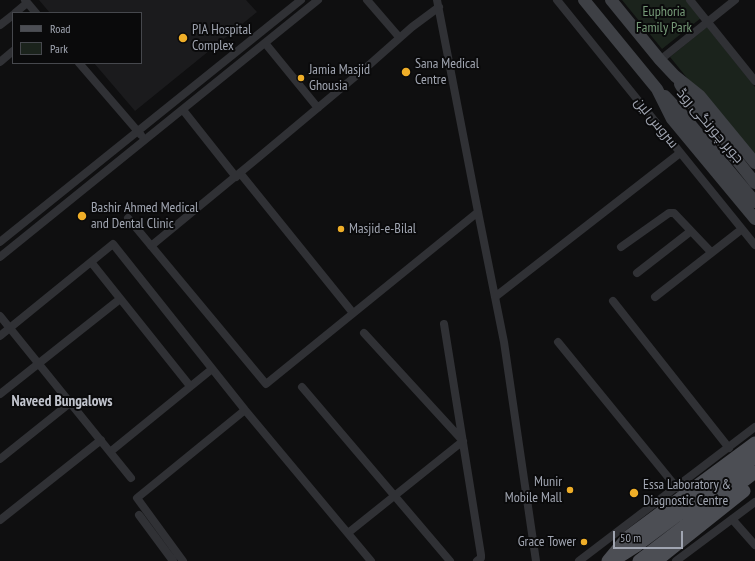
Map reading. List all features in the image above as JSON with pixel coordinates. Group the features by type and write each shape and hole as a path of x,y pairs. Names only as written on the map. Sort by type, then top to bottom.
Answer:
{"main road":[{"name":"جوہر چورنگی روڈ","path":"584,0 657,88 682,113 755,202"},
{"name":"جوہر چورنگی روڈ","path":"611,0 660,60 675,76 700,96 755,163"},
{"name":"جوہر چورنگی روڈ","path":"675,76 693,105 755,183"},
{"name":"جوہر چورنگی روڈ","path":"657,88 672,118 755,219"},
{"path":"608,561 628,537 755,443"},
{"path":"613,561 636,546 755,457"},
{"path":"640,560 755,472"},
{"path":"656,561 755,482"}],"street":[{"path":"0,242 301,0"},
{"path":"0,257 318,0"},
{"path":"367,0 399,37"},
{"name":"سروس لین","path":"557,0 755,245"},
{"path":"690,0 755,81"},
{"path":"660,60 735,0"},
{"path":"16,12 26,2 35,12"},
{"path":"151,246 318,108 438,4 508,365 536,561"},
{"path":"0,25 12,16"},
{"path":"265,43 318,108"},
{"path":"0,62 12,52"},
{"path":"80,64 145,140"},
{"path":"183,110 353,313"},
{"path":"495,297 680,153"},
{"path":"128,218 266,384 478,212"},
{"path":"621,247 669,213 674,213 711,252"},
{"path":"655,297 742,229"},
{"path":"637,273 691,231"},
{"path":"0,336 113,244 245,410 371,561"},
{"path":"91,262 190,386"},
{"path":"0,394 120,299"},
{"path":"613,302 729,448"},
{"path":"0,316 131,478"},
{"path":"444,324 481,555 481,558 477,561"},
{"path":"364,334 463,441"},
{"path":"558,342 676,488"},
{"path":"110,452 212,369"},
{"path":"302,387 450,561"},
{"path":"0,459 70,403"},
{"path":"183,561 137,498 245,410"},
{"path":"579,561 755,427"},
{"path":"0,520 101,440"},
{"path":"348,533 463,441"},
{"path":"680,560 732,518 755,502"},
{"path":"139,515 173,561"},
{"path":"732,518 755,545"}],"shaded area":[{"name":"PIA Hospital Complex","path":"39,0 246,0 257,12 135,111 95,64 142,64 142,12 49,12"}],"green space":[{"name":"Euphoria Family Park","path":"622,0 686,0 701,18 662,49"},
{"path":"707,27 755,87 755,161 670,57"}],"place":[{"name":"PIA Hospital Complex","path":"183,38"},
{"name":"Sana Medical Centre","path":"406,72"},
{"name":"Jamia Masjid Ghousia","path":"301,78"},
{"name":"Bashir Ahmed Medical and Dental Clinic","path":"82,216"},
{"name":"Masjid-e-Bilal","path":"341,229"},
{"name":"Munir Mobile Mall","path":"570,490"},
{"name":"Essa Laboratory & Diagnostic Centre","path":"634,493"},
{"name":"Grace Tower","path":"584,542"}],"district":[{"name":"Naveed Bungalows","path":"62,402"}]}
